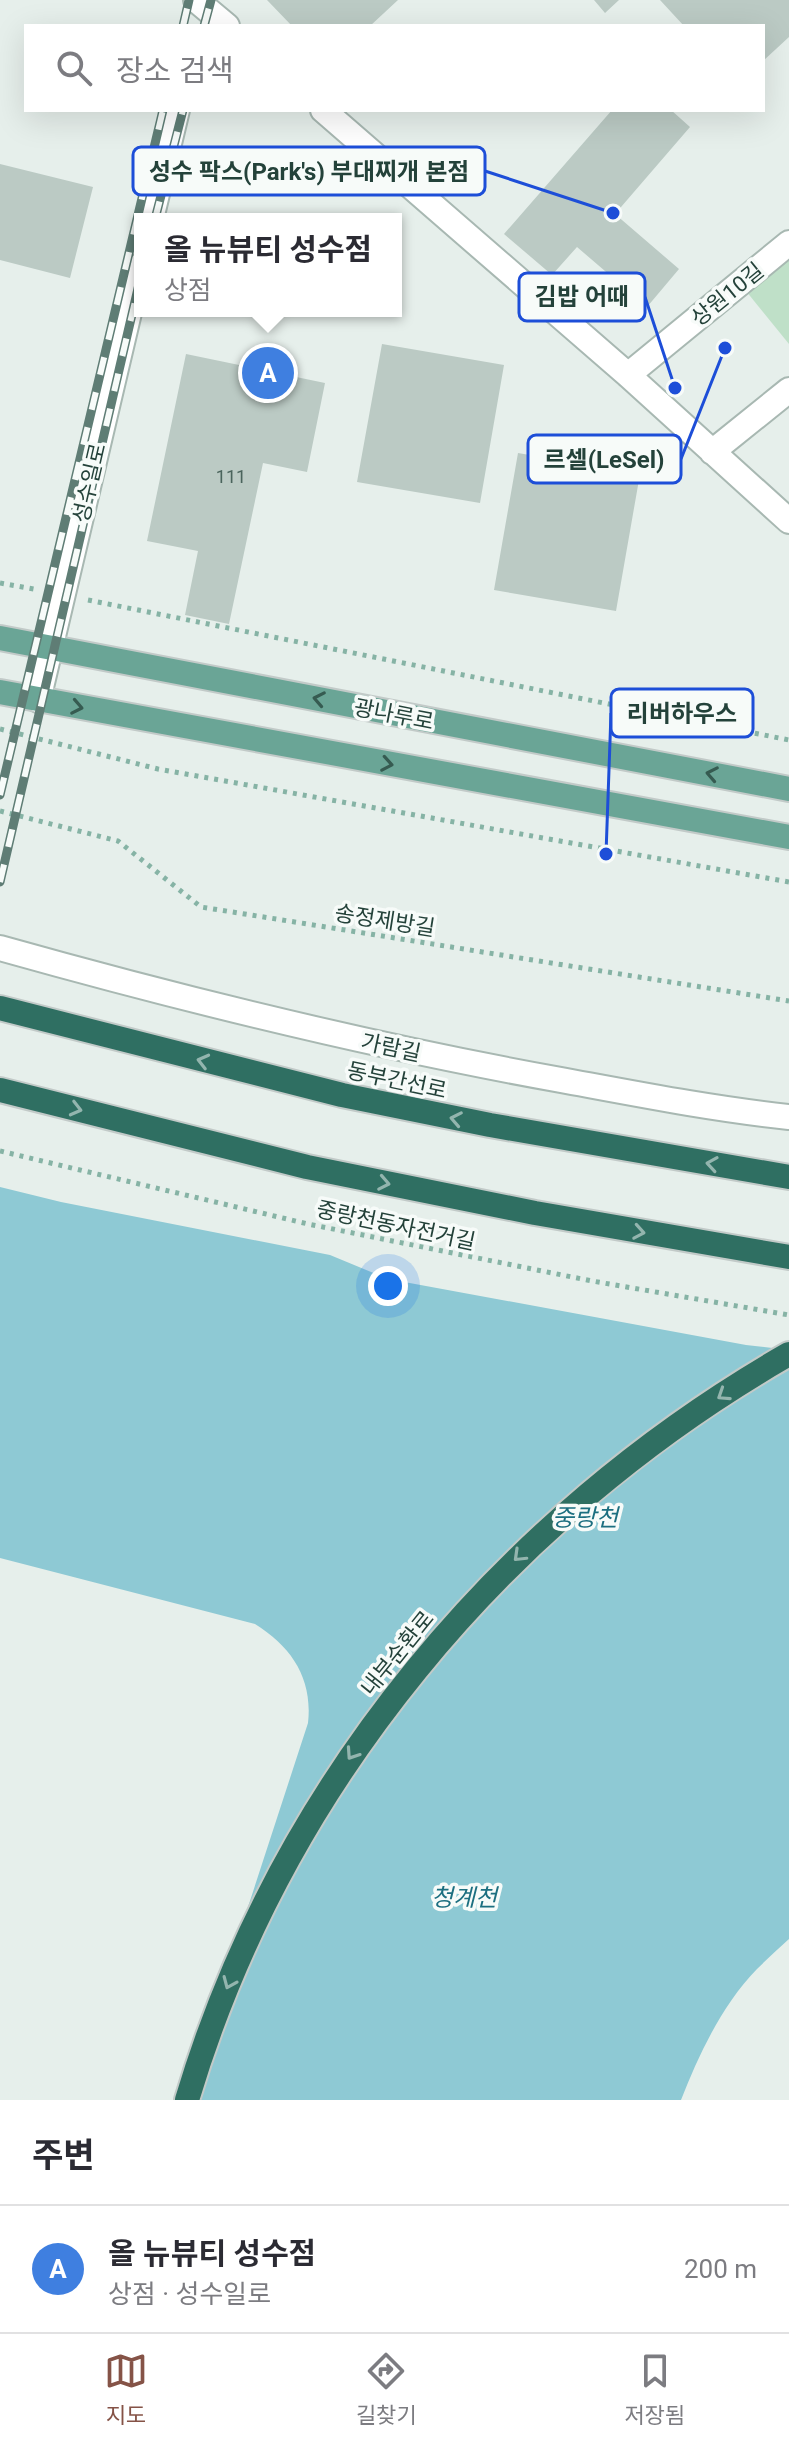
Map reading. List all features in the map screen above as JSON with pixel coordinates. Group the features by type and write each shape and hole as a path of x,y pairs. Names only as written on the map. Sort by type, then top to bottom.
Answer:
{"highway":[{"name":"동부간선로","path":"0,1008 342,1095 490,1125 789,1177"},
{"path":"0,1090 307,1167 535,1213 789,1257"},
{"name":"내부순환로","path":"187,2100 221,2001 272,1890 349,1759 392,1698 493,1581 543,1532 680,1422 789,1354"}],"main road":[{"name":"광나루로","path":"0,638 789,789"},
{"path":"0,692 789,837"}],"street":[{"path":"199,8 224,24"},
{"path":"152,213 177,112"},
{"path":"325,112 628,375 789,521"},
{"name":"상원10길","path":"628,375 789,243"},
{"name":"성수일로","path":"38,700 134,292"},
{"path":"712,452 789,390"},
{"name":"가람길","path":"0,948 112,980 364,1041 636,1094 745,1113 789,1117"}],"path":[{"path":"0,583 789,740"},
{"path":"0,729 158,769 789,882"},
{"name":"송정제방길","path":"0,811 118,841 201,907 789,1001"},
{"name":"중랑천동자전거길","path":"0,1151 323,1227 577,1278 789,1315"}],"green space":[{"path":"789,256 789,344 746,291"}],"water":[{"name":"중랑천","path":"0,1187 330,1255 388,1279 746,1345 789,1350 789,1939 744,1983 722,2014 681,2100 185,2100 308,1723 307,1692 289,1654 255,1624 0,1558"}],"building":[{"path":"267,0 398,0 372,24 290,24"},
{"path":"594,0 619,0 605,13"},
{"path":"660,0 789,0 789,37 765,59 765,24 682,24"},
{"path":"610,112 673,112 690,127 615,214 679,269 647,307 577,247 552,275 504,234"},
{"path":"0,164 93,187 70,278 0,260"},
{"path":"382,344 504,365 480,503 357,482"},
{"path":"186,354 325,383 307,472 263,463 229,624 185,615 198,551 147,541"},
{"path":"518,453 640,474 616,611 494,590"}],"railway":[{"path":"183,24 189,0"},
{"path":"205,24 211,0"},
{"path":"138,213 163,112"},
{"path":"157,213 182,112"},
{"path":"0,795 134,232"},
{"path":"0,882 134,306"}],"place":[{"name":"성수 팍스(Park's) 부대찌개 본점","path":"613,213"},
{"name":"르셀(LeSel)","path":"725,348"},
{"name":"올 뉴뷰티 성수점","path":"268,373"},
{"name":"김밥 어때","path":"675,388"},
{"name":"리버하우스","path":"606,854"}],"water label":[{"name":"청계천","path":"464,1898"}]}
